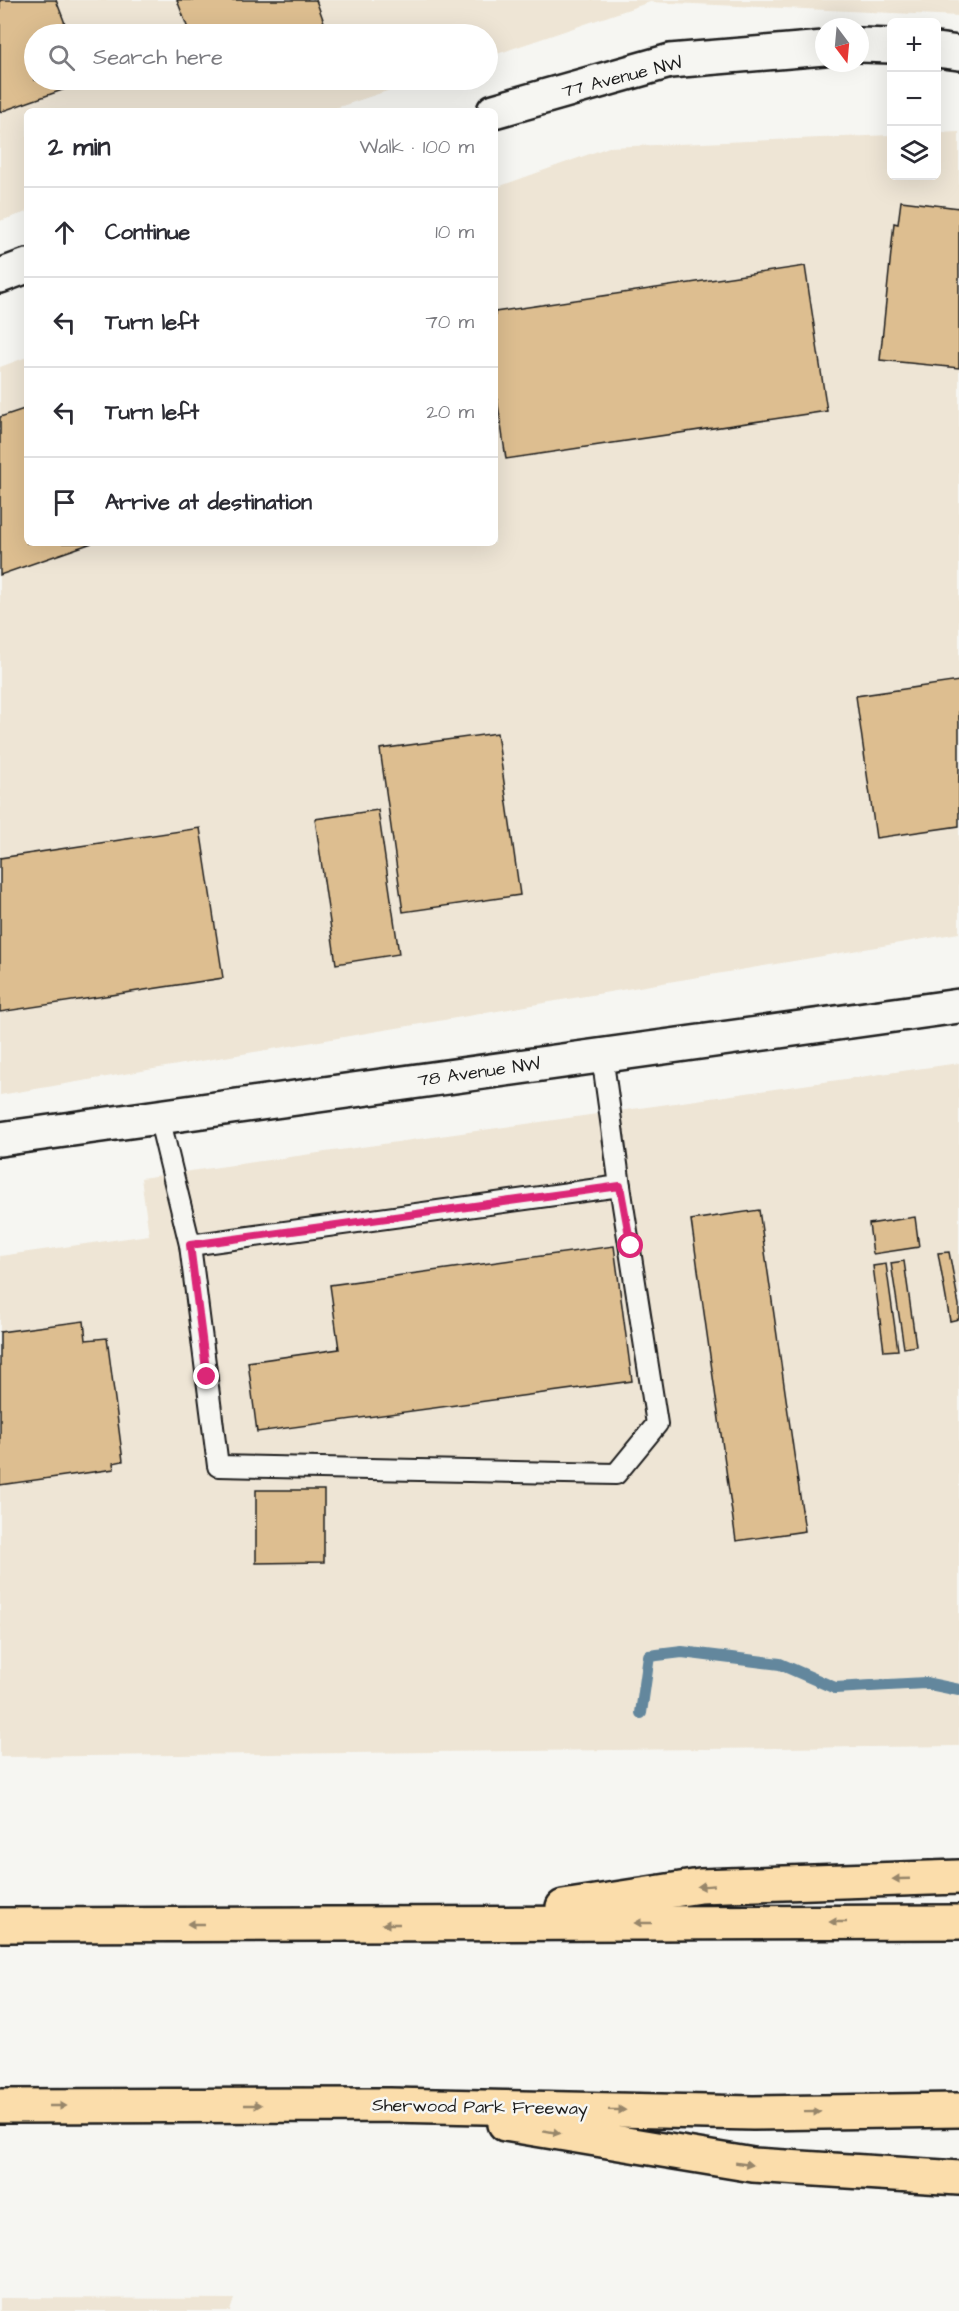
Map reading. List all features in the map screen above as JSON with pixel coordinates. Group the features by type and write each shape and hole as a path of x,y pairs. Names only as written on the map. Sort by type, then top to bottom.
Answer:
{"highway":[{"path":"450,1923 700,1886 959,1877"},
{"path":"0,1925 959,1922"},
{"path":"390,2105 753,2165 959,2178"},
{"name":"Sherwood Park Freeway","path":"0,2106 390,2105 753,2113 959,2110"}],"street":[{"path":"869,45 887,46"},
{"name":"77 Avenue NW","path":"498,110 670,61 815,49"},
{"path":"941,50 959,52"},
{"path":"0,276 24,267"},
{"name":"78 Avenue NW","path":"0,1139 959,1006"}],"lane":[{"path":"159,1117 190,1245 219,1466 616,1474 657,1424 602,1055"},
{"path":"190,1245 620,1186"}],"shaded area":[{"path":"0,0 959,0 959,16 650,2 498,54 498,24 24,24 24,90 390,90 336,108 24,108 24,213 0,221"},
{"path":"959,132 959,933 0,1095 0,367 24,358 24,546 498,546 498,187 609,147 887,135 887,180 941,180 941,133"},
{"path":"959,1063 959,1746 0,1757 0,1256 149,1235 141,1178"},
{"path":"0,2298 234,2299 230,2311 0,2311"}],"building":[{"path":"0,0 56,0 65,24 24,24 24,90 62,90 0,112"},
{"path":"177,0 316,0 325,24 186,24"},
{"path":"901,201 959,208 959,368 880,360 894,223 898,224"},
{"path":"805,266 827,411 506,459 498,404 498,312"},
{"path":"24,409 24,546 83,546 0,575 0,417"},
{"path":"959,681 959,826 876,838 856,696"},
{"path":"497,733 520,895 403,912 380,749"},
{"path":"378,810 399,954 336,964 315,819"},
{"path":"200,828 223,978 0,1012 0,858"},
{"path":"759,1210 805,1531 736,1541 691,1220"},
{"path":"915,1217 919,1247 873,1254 869,1224"},
{"path":"614,1246 632,1381 257,1432 248,1362 339,1349 330,1285"},
{"path":"949,1252 959,1305 959,1319 950,1321 938,1253"},
{"path":"904,1261 916,1346 904,1348 891,1263"},
{"path":"886,1264 898,1350 884,1351 873,1266"},
{"path":"84,1321 86,1340 107,1338 123,1461 113,1463 114,1469 0,1485 0,1332"},
{"path":"256,1490 324,1490 324,1562 256,1563"}],"waterway":[{"path":"641,1713 649,1656 682,1652 780,1664 835,1688 925,1683 959,1690"}],"route":[{"path":"207,1377 190,1245 620,1186 631,1246"}]}
